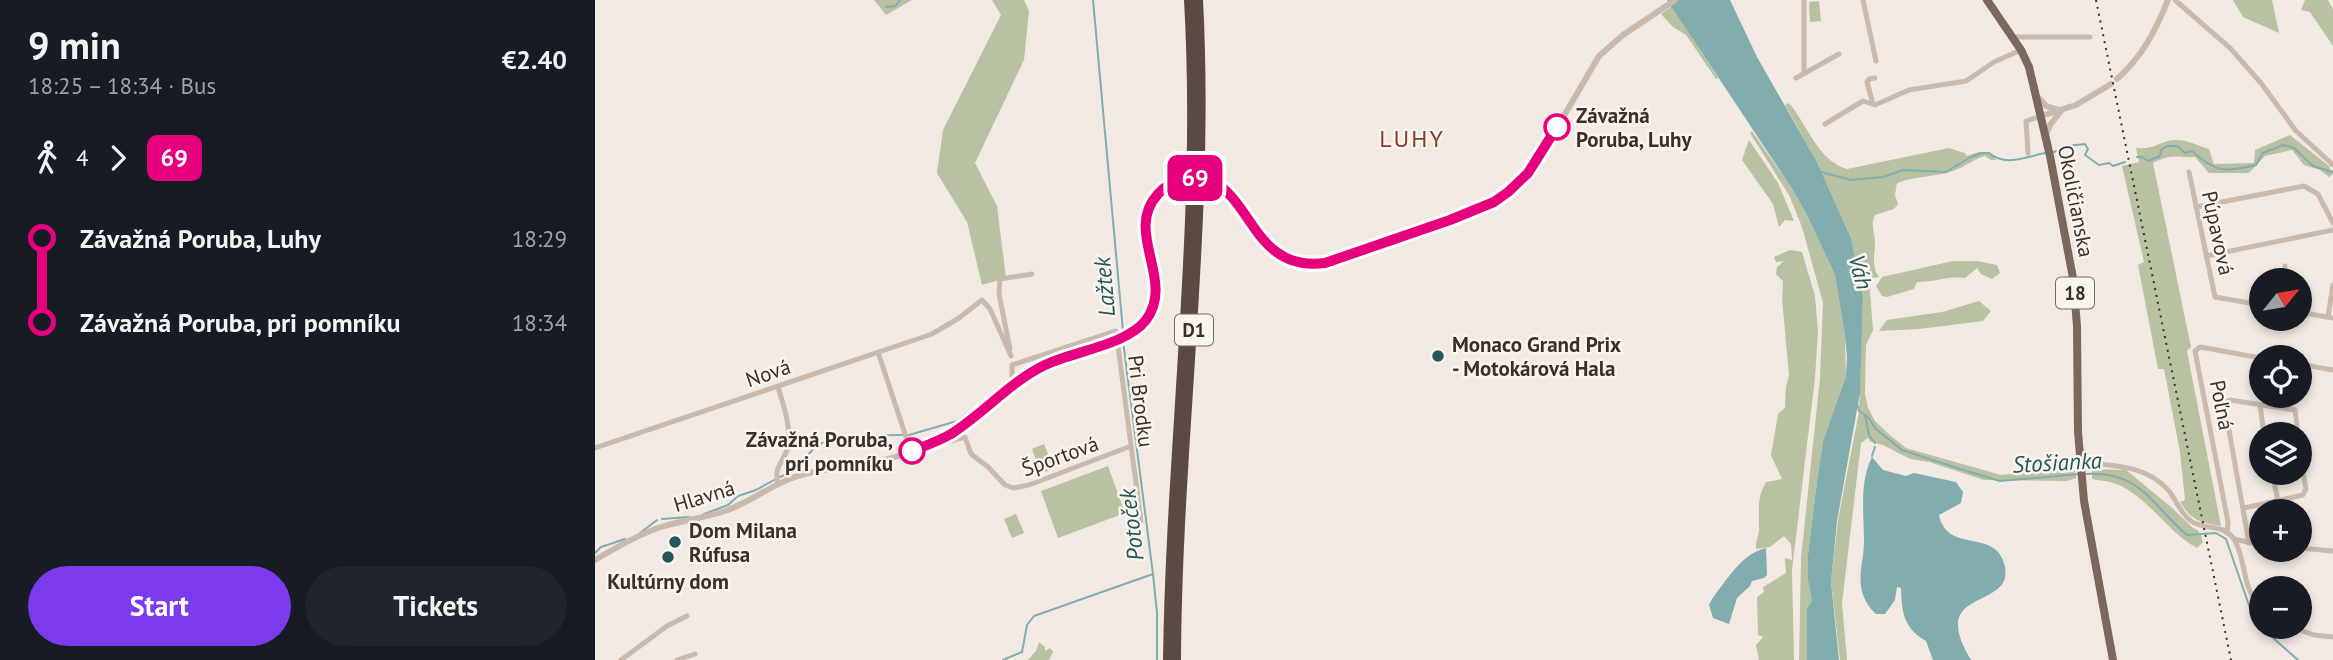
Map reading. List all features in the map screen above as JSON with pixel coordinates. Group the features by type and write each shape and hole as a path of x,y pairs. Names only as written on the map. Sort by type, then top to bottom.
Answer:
{"highway":[{"name":"D1","path":"1168,660 1171,549 1191,206 1192,77 1189,0"},
{"name":"D1","path":"1176,660 1200,198 1198,0"}],"main road":[{"name":"Okoličianska","path":"1987,0 2021,50 2029,67 2049,153 2075,300 2081,470"},
{"name":"18","path":"2081,470 2088,532 2113,660"}],"street":[{"path":"1119,336 1143,324 1154,305 1156,279 1146,238 1145,218 1150,204 1164,188 1178,181 1196,178 1209,180 1226,190 1271,249 1284,258 1309,264 1344,258 1482,208 1508,192 1531,169 1599,57 1623,35 1675,0"},
{"path":"1804,0 1804,73"},
{"path":"1863,0 1876,61"},
{"path":"2041,116 2085,100 2114,81 2133,64 2158,25 2168,0"},
{"path":"2175,0 2230,48 2296,131 2333,164"},
{"path":"2012,37 2090,37"},
{"path":"1825,124 1862,101 1873,104 1883,102 1909,90 1966,80 1994,62 2021,50"},
{"path":"1796,78 1839,54"},
{"path":"1873,104 1867,82 1875,78"},
{"path":"2036,96 2046,106 2061,110"},
{"path":"2045,136 2061,110"},
{"name":"Okoličianska","path":"2028,153 2027,120 2041,116"},
{"name":"Púpavová","path":"2189,172 2215,296 2249,303"},
{"path":"2196,207 2304,186 2318,194 2333,223"},
{"path":"2206,256 2333,230"},
{"path":"1014,380 999,294 1000,279 1033,274"},
{"path":"2312,314 2330,317 2333,285"},
{"name":"Nová","path":"595,448 932,334 982,300 990,309 1011,356"},
{"name":"Pri Brodku","path":"1012,365 1119,336 1141,521"},
{"name":"Hlavná","path":"595,561 659,528 727,510 778,483 809,473 877,462 911,452 959,428 1014,380 1044,365 1119,336"},
{"name":"Poľná","path":"2227,533 2228,522 2195,351 2200,347 2249,356"},
{"path":"878,352 911,452"},
{"path":"2312,366 2333,370"},
{"path":"778,387 789,439 777,469 778,483"},
{"path":"2081,470 2144,471 2168,489 2192,522 2249,543 2224,404 2230,400 2249,403"},
{"path":"2278,408 2295,411 2296,422"},
{"name":"Športová","path":"941,439 947,442 965,437 971,454 1009,487 1018,488 1131,446"},
{"path":"2290,499 2301,497 2305,491 2304,485"},
{"path":"2244,508 2249,507"},
{"path":"2234,539 2249,589"},
{"path":"2312,549 2333,551"},
{"path":"621,660 667,625 687,616"},
{"path":"2312,634 2333,637"},
{"path":"677,660 695,654"}],"green space":[{"path":"874,0 912,0 886,15"},
{"path":"992,0 1024,0 1029,11 1024,60 975,163 997,206 1006,278 982,285 967,222 937,173 943,130 1001,15"},
{"path":"2233,0 2272,0 2279,33 2243,17"},
{"path":"2305,0 2328,0 2333,9 2333,46 2310,12 2301,10"},
{"path":"1819,1 1821,21 1810,22 1809,2"},
{"path":"1672,6 1718,78 1716,79 1686,35 1673,27 1661,14"},
{"path":"1789,103 1828,158 1847,169 1949,148 1965,153 1966,156 1990,152 1996,160 1985,156 1953,171 1897,183 1895,195 1898,204 1894,209 1875,215 1874,265 1879,277 1869,279 1873,330 1866,345 1865,393 1868,408 1875,421 1906,448 2001,475 2075,470 2076,478 2067,481 1984,480 1929,462 1910,459 1871,442 1868,438 1861,443 1842,603 1847,660 1840,660 1831,581 1838,520 1859,412 1863,296 1851,238 1817,162 1785,105"},
{"path":"1752,131 1806,213 1835,275 1845,336 1846,376 1823,441 1808,555 1808,581 1812,600 1807,609 1807,660 1799,660 1801,558 1820,378 1823,303 1802,227 1789,195 1750,133"},
{"path":"2290,135 2329,166 2333,174 2329,177 2320,170 2304,165 2292,150 2265,156 2249,173 2209,173 2195,157 2170,157 2153,163 2191,347 2187,351 2221,526 2213,525 2192,517 2180,502 2185,500 2180,452 2164,369 2158,369 2138,265 2144,262 2122,166 2139,162 2136,148 2148,148 2175,140 2209,149 2214,164 2254,163 2255,150"},
{"path":"1749,140 1778,183 1794,221 1785,220 1779,227 1773,204 1742,160"},
{"path":"1790,250 1802,252 1815,296 1818,331 1815,378 1792,570 1794,660 1759,660 1756,645 1763,637 1758,635 1757,597 1764,592 1763,587 1786,573 1785,558 1792,560 1791,544 1784,536 1770,547 1756,549 1761,493 1766,482 1782,479 1771,455 1778,414 1785,408 1789,375 1782,299 1783,281 1776,274 1777,267 1784,261 1776,262 1774,257"},
{"path":"1953,261 1977,261 1997,265 2000,273 1992,279 1981,274 1977,268 1965,278 1917,282 1914,289 1887,297 1882,296 1876,286 1882,277"},
{"path":"1979,301 1991,311 1983,321 1879,331 1887,320 1942,312"},
{"path":"1044,444 1054,469 1041,473 1032,449"},
{"path":"1108,466 1125,513 1058,538 1041,491"},
{"path":"2092,469 2126,470 2197,530 2203,542 2197,548 2186,541 2130,491 2116,484 2092,479"},
{"path":"1016,514 1024,533 1012,538 1004,519"},
{"path":"1039,642 1045,647 1045,651 1050,648 1053,652 1049,660 1028,660 1036,651"}],"water":[{"path":"1667,0 1730,0 1757,57 1817,162 1851,238 1863,296 1860,393 1837,521 1831,582 1839,660 1807,660 1807,609 1812,600 1808,581 1808,555 1817,481 1823,441 1846,376 1845,336 1835,275 1791,187"},
{"path":"1872,457 1883,470 1906,476 1914,473 1956,482 1963,492 1961,503 1939,515 1944,527 1952,534 1993,548 2000,555 2005,567 2004,581 1997,590 1964,610 1958,620 1960,637 1971,660 1933,660 1926,641 1913,631 1905,619 1901,588 1897,587 1895,600 1885,614 1876,614 1866,601 1861,581 1863,498 1865,477"},
{"path":"1766,548 1767,575 1752,581 1737,598 1729,624 1713,618 1709,605 1729,576 1749,556"}],"waterway":[{"path":"886,7 895,6 900,0"},
{"name":"Lažtek","path":"1093,0 1123,331 1117,332"},
{"path":"2054,152 2067,146 2085,144 2088,149 2085,155 2099,165 2109,163 2113,166 2125,162"},
{"path":"2137,157 2148,161 2160,156 2161,150 2167,146 2177,146 2185,153 2192,151 2215,167 2236,169 2256,165 2263,153 2283,145 2294,148 2313,166 2333,172"},
{"path":"1821,172 1851,180 1883,177 1903,170 1946,172 1981,153 2009,160 2045,153"},
{"name":"Lažtek","path":"1016,378 1038,361 1109,336"},
{"name":"Potoček","path":"1003,660 1022,652 1027,625 1034,616 1153,574 1123,341"},
{"name":"Lažtek","path":"909,435 957,421 1011,381"},
{"name":"Stošianka","path":"1858,406 1859,411 1868,417 1876,429 1902,450 1960,469 2000,481 2080,474"},
{"path":"1865,415 1869,435 1875,443"},
{"name":"Lažtek","path":"780,477 793,471 817,445 841,436 902,435"},
{"path":"1872,456 1875,447"},
{"name":"Stošianka","path":"2085,474 2104,474 2133,484 2187,535 2216,533 2226,539 2252,614 2263,629 2298,660"},
{"name":"Lažtek","path":"704,514 728,505 738,496 774,480"},
{"name":"Lažtek","path":"662,519 689,517"},
{"name":"Lažtek","path":"640,533 657,520"},
{"name":"Lažtek","path":"595,553 601,547 625,539"},
{"path":"1153,574 1157,613 1157,660"}],"railway":[{"path":"2096,0 2231,660"}],"bus line":[{"name":"69","path":"912,451 950,434 1044,365 1126,335 1143,324 1154,305 1157,288 1146,238 1145,218 1154,198 1174,182 1196,178 1217,184 1234,198 1260,239 1271,249 1293,261 1325,263 1494,202 1528,173 1557,127"}],"place":[{"name":"Závažná Poruba, Luhy","path":"1557,127"},
{"name":"Monaco Grand Prix - Motokárová Hala","path":"1438,356"},
{"name":"Závažná Poruba, pri pomníku","path":"912,451"},
{"name":"Dom Milana Rúfusa","path":"675,542"},
{"name":"Kultúrny dom","path":"668,557"}],"district":[{"name":"LUHY","path":"1412,138"}],"water label":[{"name":"Váh","path":"1861,272"}]}
